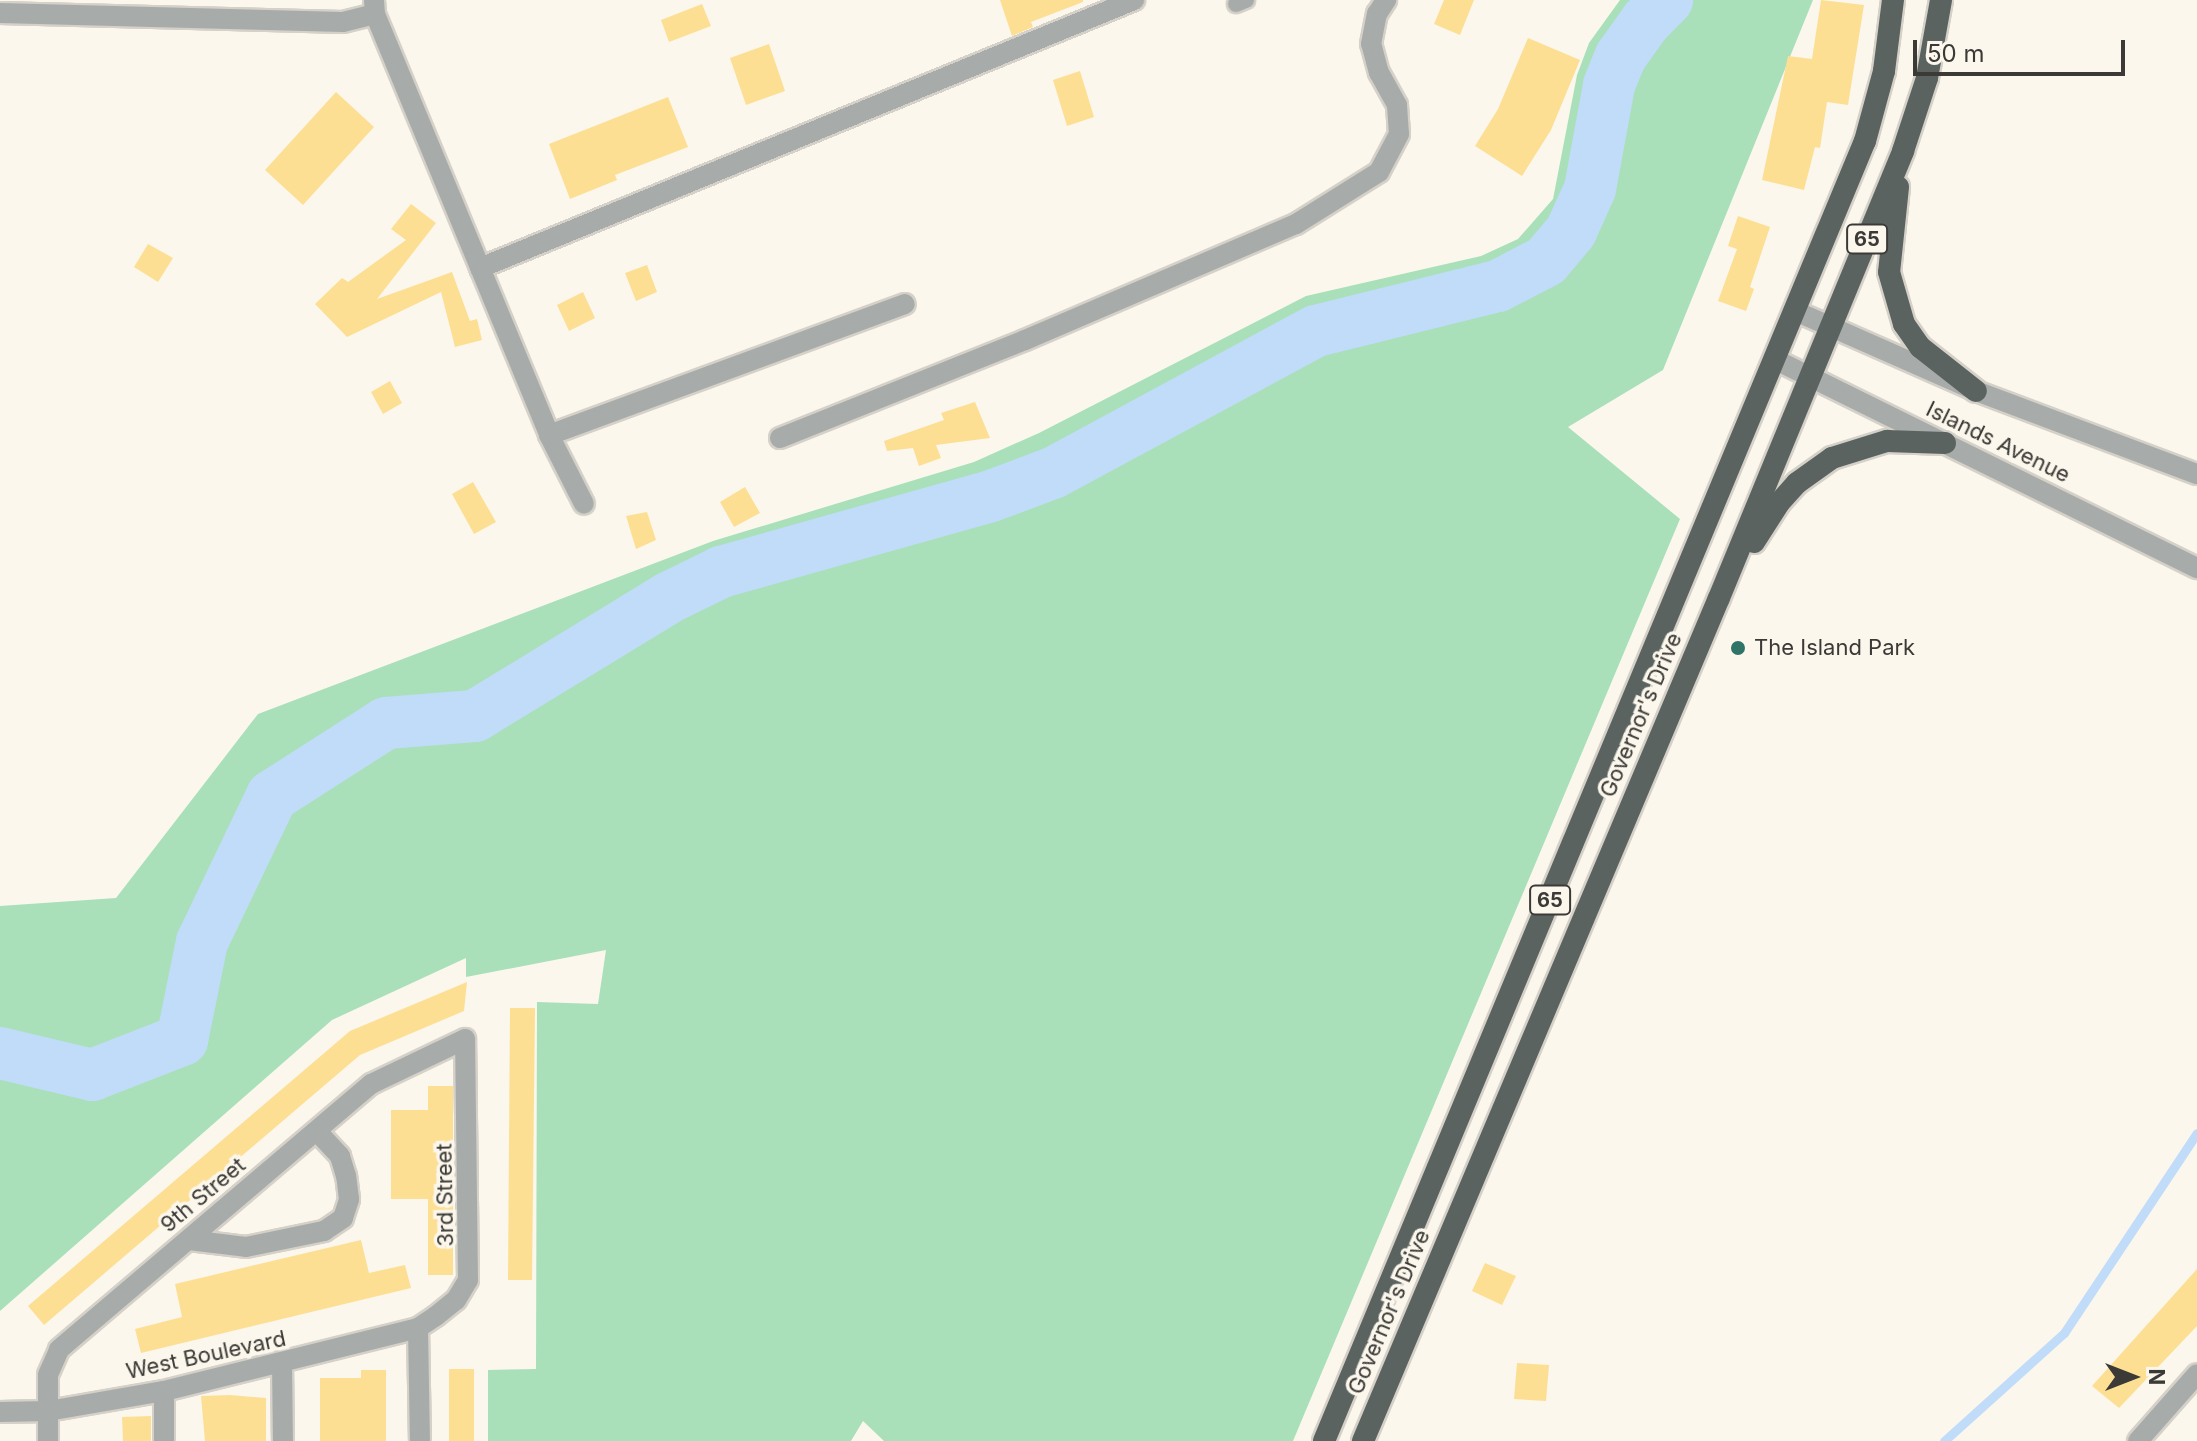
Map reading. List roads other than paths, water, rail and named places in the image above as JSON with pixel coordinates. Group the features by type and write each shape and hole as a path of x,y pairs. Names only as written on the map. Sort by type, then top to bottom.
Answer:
{"highway":[{"name":"Governor's Drive","path":"1324,1441 1865,141 1884,71 1893,0"},
{"name":"Governor's Drive","path":"1363,1441 1719,598 1903,151 1927,78 1941,0"},
{"path":"1903,151 1889,272 1895,300 1904,324 1920,347 1976,391"},
{"path":"1719,598 1779,503 1814,469 1852,450 1887,441 1945,443"}],"street":[{"path":"480,268 1134,0"},
{"path":"780,438 1025,340 1296,224 1379,172 1399,134 1397,105 1379,73 1371,44 1377,14 1386,0"},
{"path":"0,13 343,22 374,7 549,435 584,504"},
{"path":"549,435 905,304"},
{"name":"Islands Avenue","path":"1795,311 1976,391 2197,474"},
{"name":"Islands Avenue","path":"1776,360 1812,375 2197,568"},
{"name":"9th Street","path":"48,1441 48,1375 59,1350 371,1084 465,1039"},
{"name":"3rd Street","path":"418,1328 456,1300 468,1280 465,1039"},
{"path":"189,1240 246,1247 324,1231 343,1218 349,1199 346,1176 340,1156 317,1131"},
{"path":"418,1328 420,1441"},
{"name":"West Boulevard","path":"0,1412 48,1411 164,1391 418,1328"},
{"path":"282,1364 283,1441"},
{"path":"2141,1440 2197,1374"},
{"path":"164,1391 164,1441"}],"waterway":[{"path":"0,1053 92,1075 182,1040 202,942 272,796 386,723 475,716 668,598 721,572 991,496 1053,473 1316,331 1498,286 1546,261 1571,231 1590,189 1609,85 1621,56 1646,21 1667,0"},
{"path":"1944,1441 2064,1333 2197,1133"}],"place":[{"name":"The Island Park","path":"1738,648"}]}
